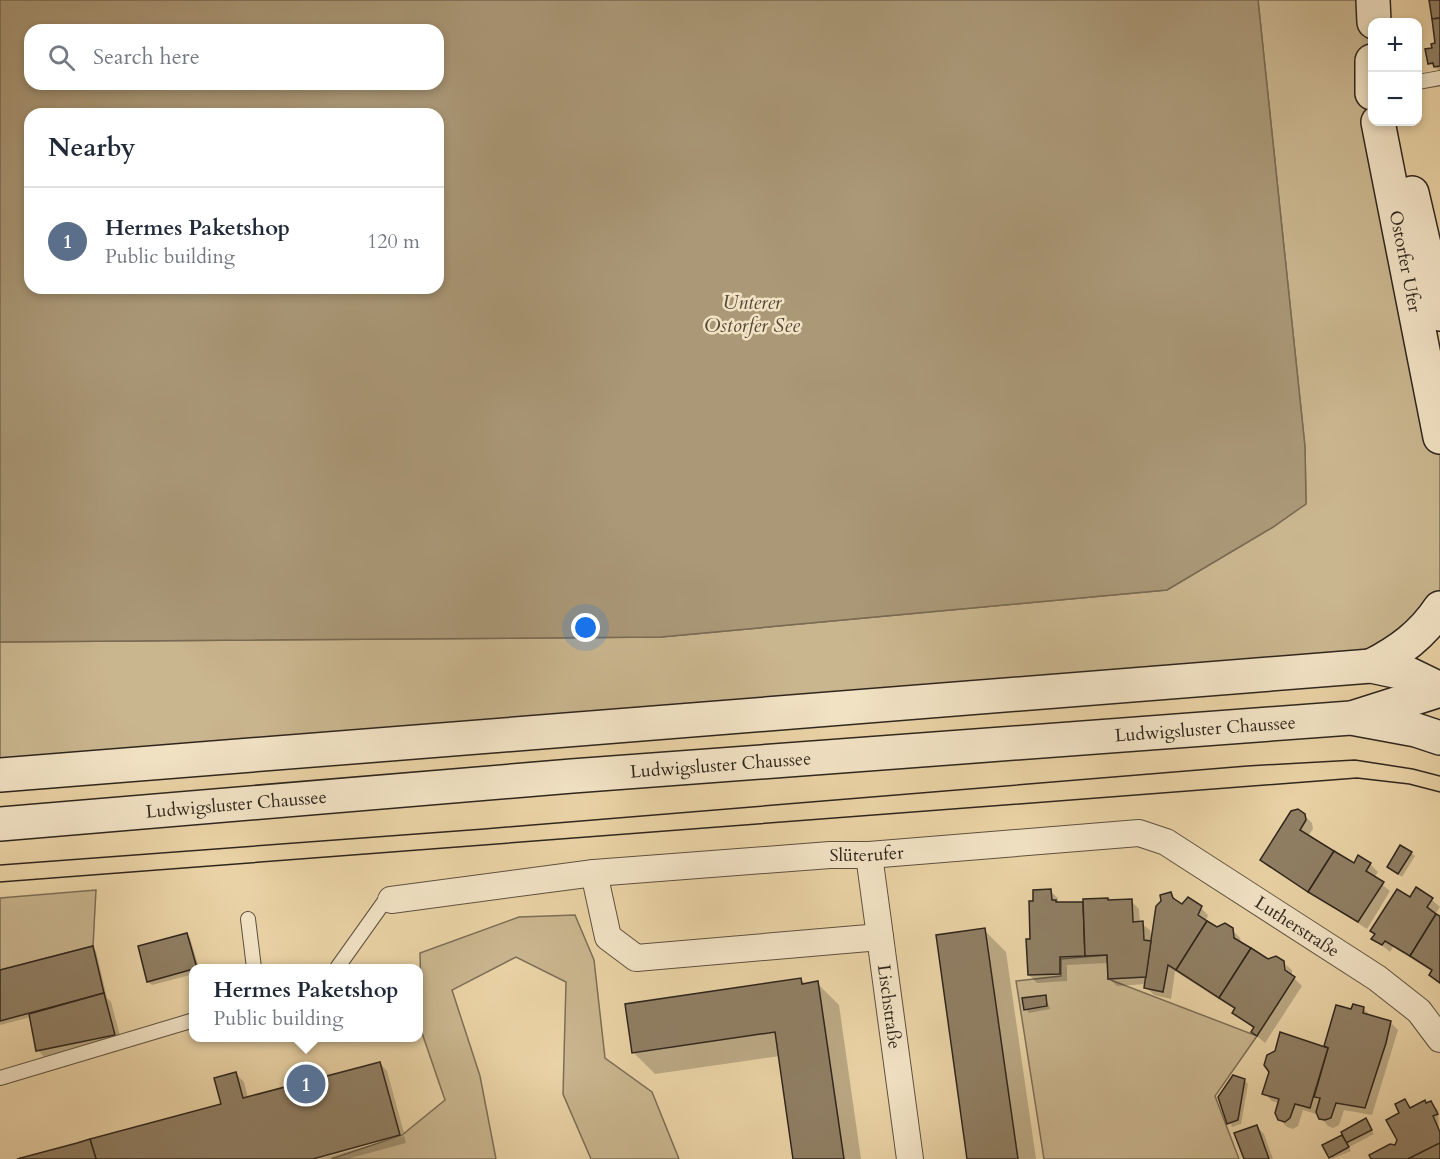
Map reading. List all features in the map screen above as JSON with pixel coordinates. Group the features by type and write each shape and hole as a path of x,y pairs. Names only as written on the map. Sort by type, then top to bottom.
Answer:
{"street":[{"path":"1373,0 1374,18"},
{"name":"Ostorfer Ufer","path":"1378,126 1440,437"},
{"name":"Ostorfer Ufer","path":"1396,126 1432,241 1440,314"},
{"path":"1371,666 1399,651 1426,629 1440,608"},
{"path":"0,775 1371,666 1409,674 1440,690"},
{"path":"1351,718 1440,690"},
{"name":"Ludwigsluster Chaussee","path":"0,824 572,776 1351,718 1416,730 1440,738"},
{"name":"Slüterufer","path":"391,900 594,873 830,855 869,855 1139,833"},
{"name":"Lutherstraße","path":"1139,833 1166,843 1377,978 1419,1011 1440,1039"},
{"name":"Lischstraße","path":"869,855 910,1159"},
{"path":"594,873 608,936 636,958 880,937"}],"lane":[{"path":"1422,81 1440,78"},
{"path":"341,964 384,902 391,900"},
{"path":"248,920 253,964"},
{"path":"0,1078 189,1021"}],"shaded area":[{"path":"1258,0 1373,0 1373,18 1368,18 1368,126 1384,126 1440,437 1440,598 1371,666 0,775 0,642 661,637 1167,590 1273,527 1306,503 1305,447"},
{"path":"96,890 93,946 0,970 0,898"},
{"path":"575,915 594,960 605,1058 652,1092 679,1159 591,1159 563,1094 566,982 516,957 452,990 480,1076 496,1159 331,1159 402,1135 445,1100 423,1036 423,964 420,964 420,953 519,917"},
{"path":"1107,955 1108,979 1257,1036 1215,1096 1239,1159 1044,1159 1016,981 1061,976 1061,959"}],"water":[{"name":"Unterer Ostorfer See","path":"0,0 1258,0 1305,447 1306,504 1273,527 1167,590 661,637 0,642"}],"building":[{"path":"1429,0 1440,0 1440,18 1432,19"},
{"path":"1440,18 1440,66 1434,67 1433,63 1428,64 1425,49 1432,48 1431,44 1435,43 1432,19"},
{"path":"1298,809 1305,814 1306,820 1300,830 1334,851 1308,892 1260,860 1291,811"},
{"path":"1400,845 1412,852 1398,874 1387,867"},
{"path":"1334,851 1354,863 1358,855 1371,863 1366,871 1384,882 1358,922 1308,892"},
{"path":"1416,887 1433,898 1427,907 1436,914 1410,956 1385,941 1382,945 1371,939 1375,934 1370,931 1397,889 1410,897"},
{"path":"1051,889 1052,900 1056,902 1083,902 1085,956 1060,957 1060,974 1028,975 1026,939 1030,939 1029,901 1033,901 1033,890"},
{"path":"1171,892 1173,898 1182,904 1188,897 1202,906 1198,915 1207,921 1176,970 1168,965 1163,992 1144,988 1156,906 1161,901 1160,895"},
{"path":"1108,898 1108,900 1132,899 1133,922 1143,921 1144,940 1151,941 1146,977 1108,979 1107,955 1085,956 1083,899"},
{"path":"1436,914 1440,916 1440,983 1429,975 1432,970 1410,956"},
{"path":"1207,921 1217,927 1225,923 1233,928 1234,938 1251,948 1219,998 1176,970"},
{"path":"985,928 1018,1159 967,1159 936,935"},
{"path":"187,933 196,964 189,964 189,970 147,982 138,946"},
{"path":"93,946 104,993 0,1021 0,970"},
{"path":"1251,948 1268,959 1276,956 1284,961 1285,970 1295,977 1257,1036 1251,1032 1254,1027 1232,1013 1235,1008 1219,998"},
{"path":"801,978 802,984 818,981 844,1159 793,1159 775,1032 632,1053 625,1004"},
{"path":"104,993 115,1035 36,1051 29,1014"},
{"path":"1046,995 1047,1006 1024,1010 1022,998"},
{"path":"1353,1004 1364,1007 1363,1013 1391,1021 1386,1043 1365,1108 1336,1103 1331,1118 1319,1119 1316,1112 1320,1098 1314,1097 1328,1048 1324,1046 1336,1005 1351,1009"},
{"path":"1280,1032 1328,1048 1310,1108 1295,1104 1290,1118 1285,1122 1278,1120 1275,1113 1279,1099 1262,1094 1269,1072 1264,1065 1267,1055 1275,1051"},
{"path":"380,1062 400,1135 313,1159 96,1159 90,1139 221,1104 214,1078 236,1072 243,1098"},
{"path":"1233,1075 1245,1079 1238,1120 1227,1124 1218,1097"},
{"path":"1405,1099 1410,1108 1425,1100 1426,1103 1431,1101 1438,1114 1433,1116 1440,1132 1440,1143 1408,1159 1371,1159 1369,1155 1390,1144 1395,1145 1397,1140 1386,1120 1399,1113 1395,1104"},
{"path":"1366,1118 1372,1130 1346,1143 1341,1132"},
{"path":"1257,1125 1269,1159 1244,1159 1234,1133"},
{"path":"1342,1135 1349,1147 1329,1158 1322,1145"},
{"path":"90,1139 96,1159 17,1159 77,1143"},
{"path":"1440,1143 1440,1159 1408,1159"}],"tram line":[{"path":"0,865 484,829 1247,766 1355,760 1413,769 1440,776"},
{"path":"0,882 1357,778 1409,784 1440,792"}],"place":[{"name":"Hermes Paketshop","path":"306,1084"}]}
